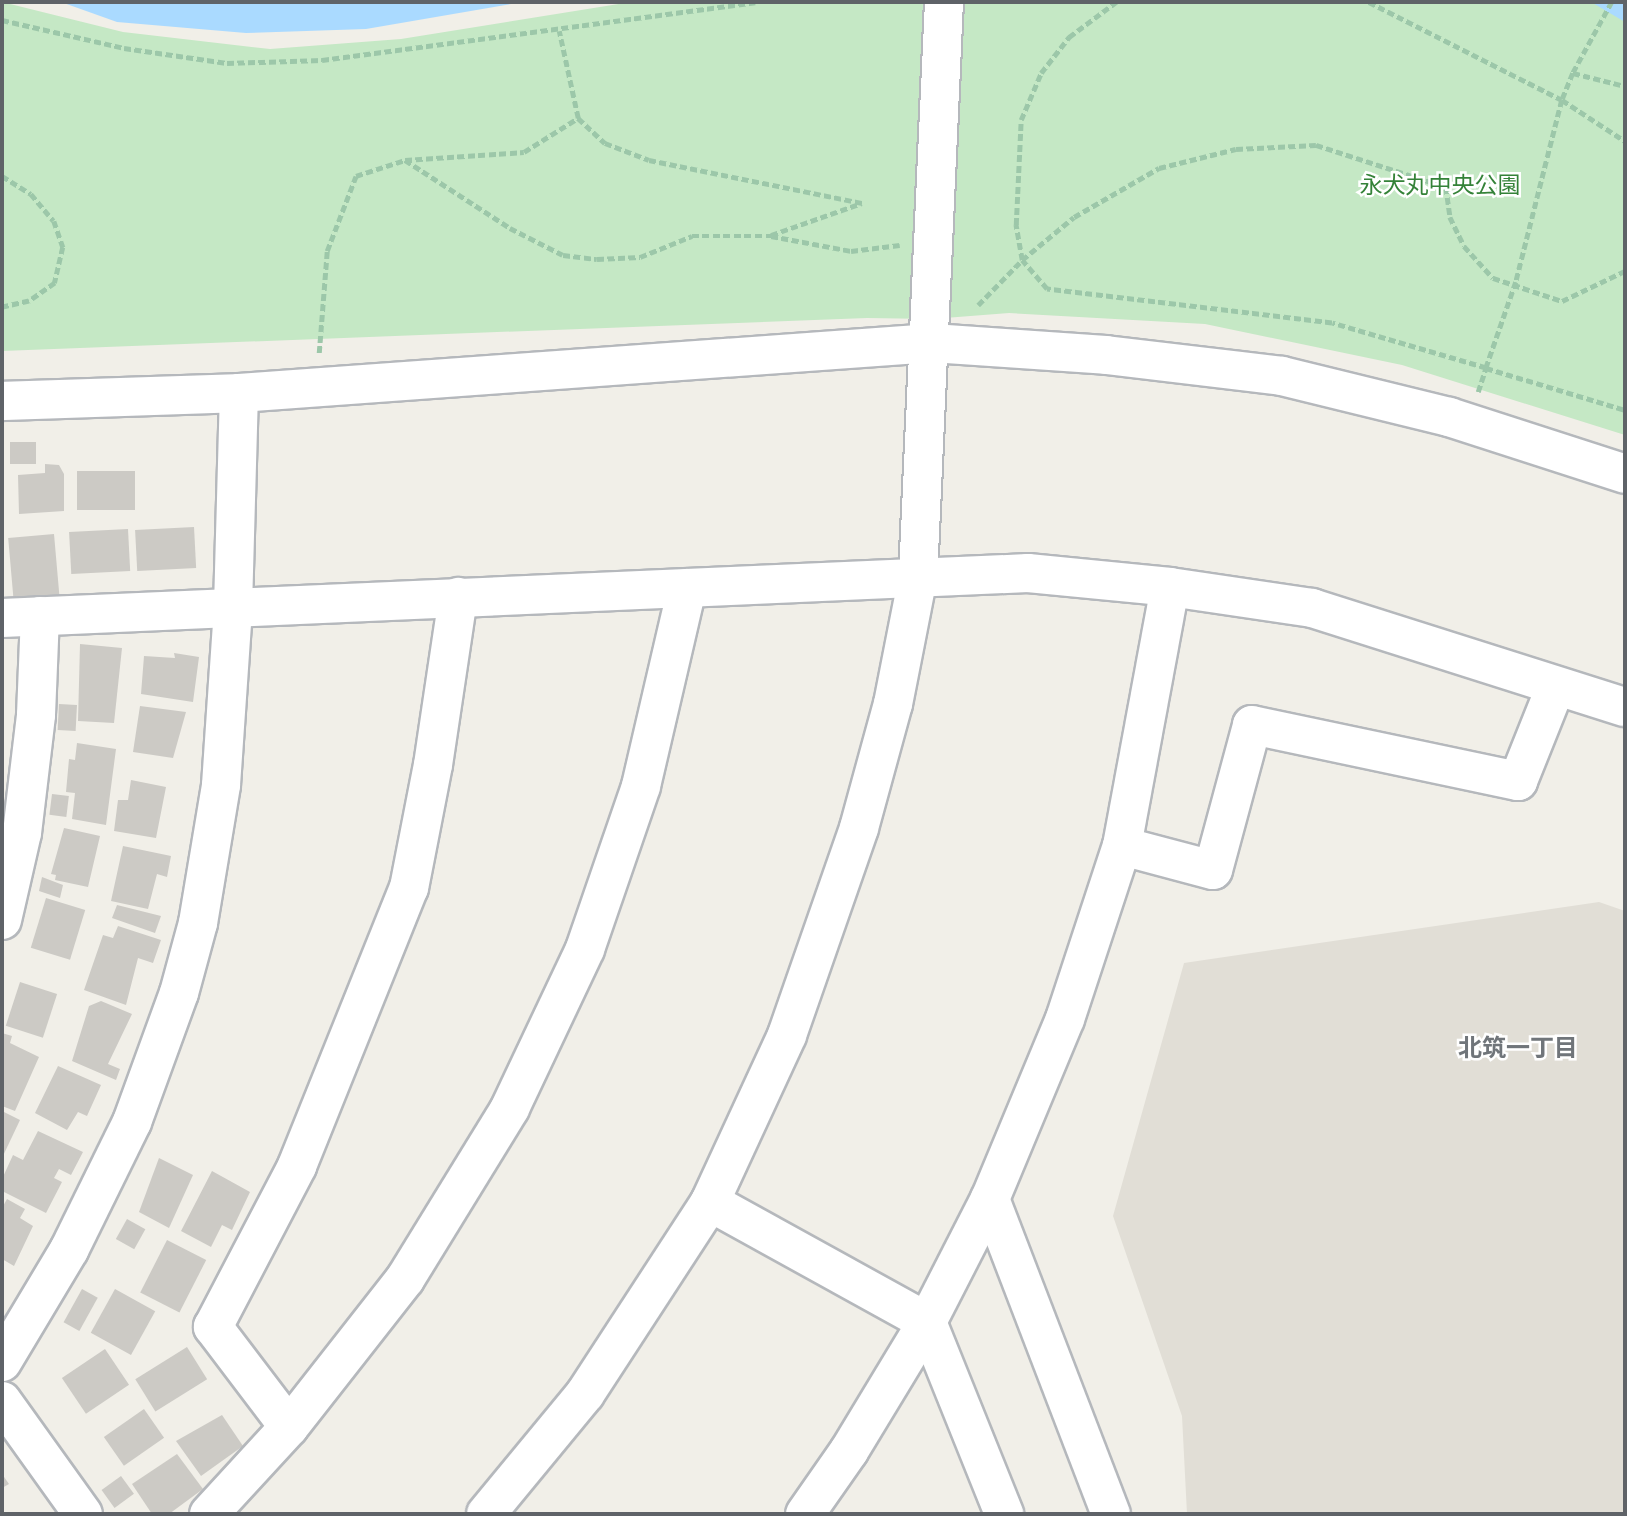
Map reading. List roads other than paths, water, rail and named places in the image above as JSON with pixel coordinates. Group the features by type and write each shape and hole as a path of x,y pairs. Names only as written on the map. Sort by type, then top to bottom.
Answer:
{"street":[{"path":"486,1514 585,1394 709,1202 787,1035 859,828 893,705 918,576 932,344 944,2"},
{"path":"2,401 239,393 932,344 1107,355 1282,376 1449,417 1625,474"},
{"path":"2,1362 103,1186 155,1066 198,923 221,785 233,607 239,393"},
{"path":"2,618 1028,573 1170,587 1312,608 1625,707"},
{"path":"805,1514 849,1451 928,1322 990,1199 1065,1019 1122,846 1170,587"},
{"path":"209,1514 289,1427 405,1279 510,1108 585,949 641,786 687,588"},
{"path":"289,1427 213,1326 297,1167 409,888 433,765 458,597"},
{"path":"2,920 12,833 36,715 40,616"},
{"path":"1122,846 1213,870 1252,725 1518,781 1556,686"},
{"path":"990,1199 1111,1514"},
{"path":"709,1202 928,1322 1004,1514"},
{"path":"2,1401 83,1514"}],"water":[{"path":"61,2 523,2 366,29 246,33 117,22"},
{"path":"1591,2 1625,2 1625,22"}],"district":[{"name":"北筑一丁目","path":"1518,1048"}],"park label":[{"name":"永犬丸中央公園","path":"1440,185"}]}
